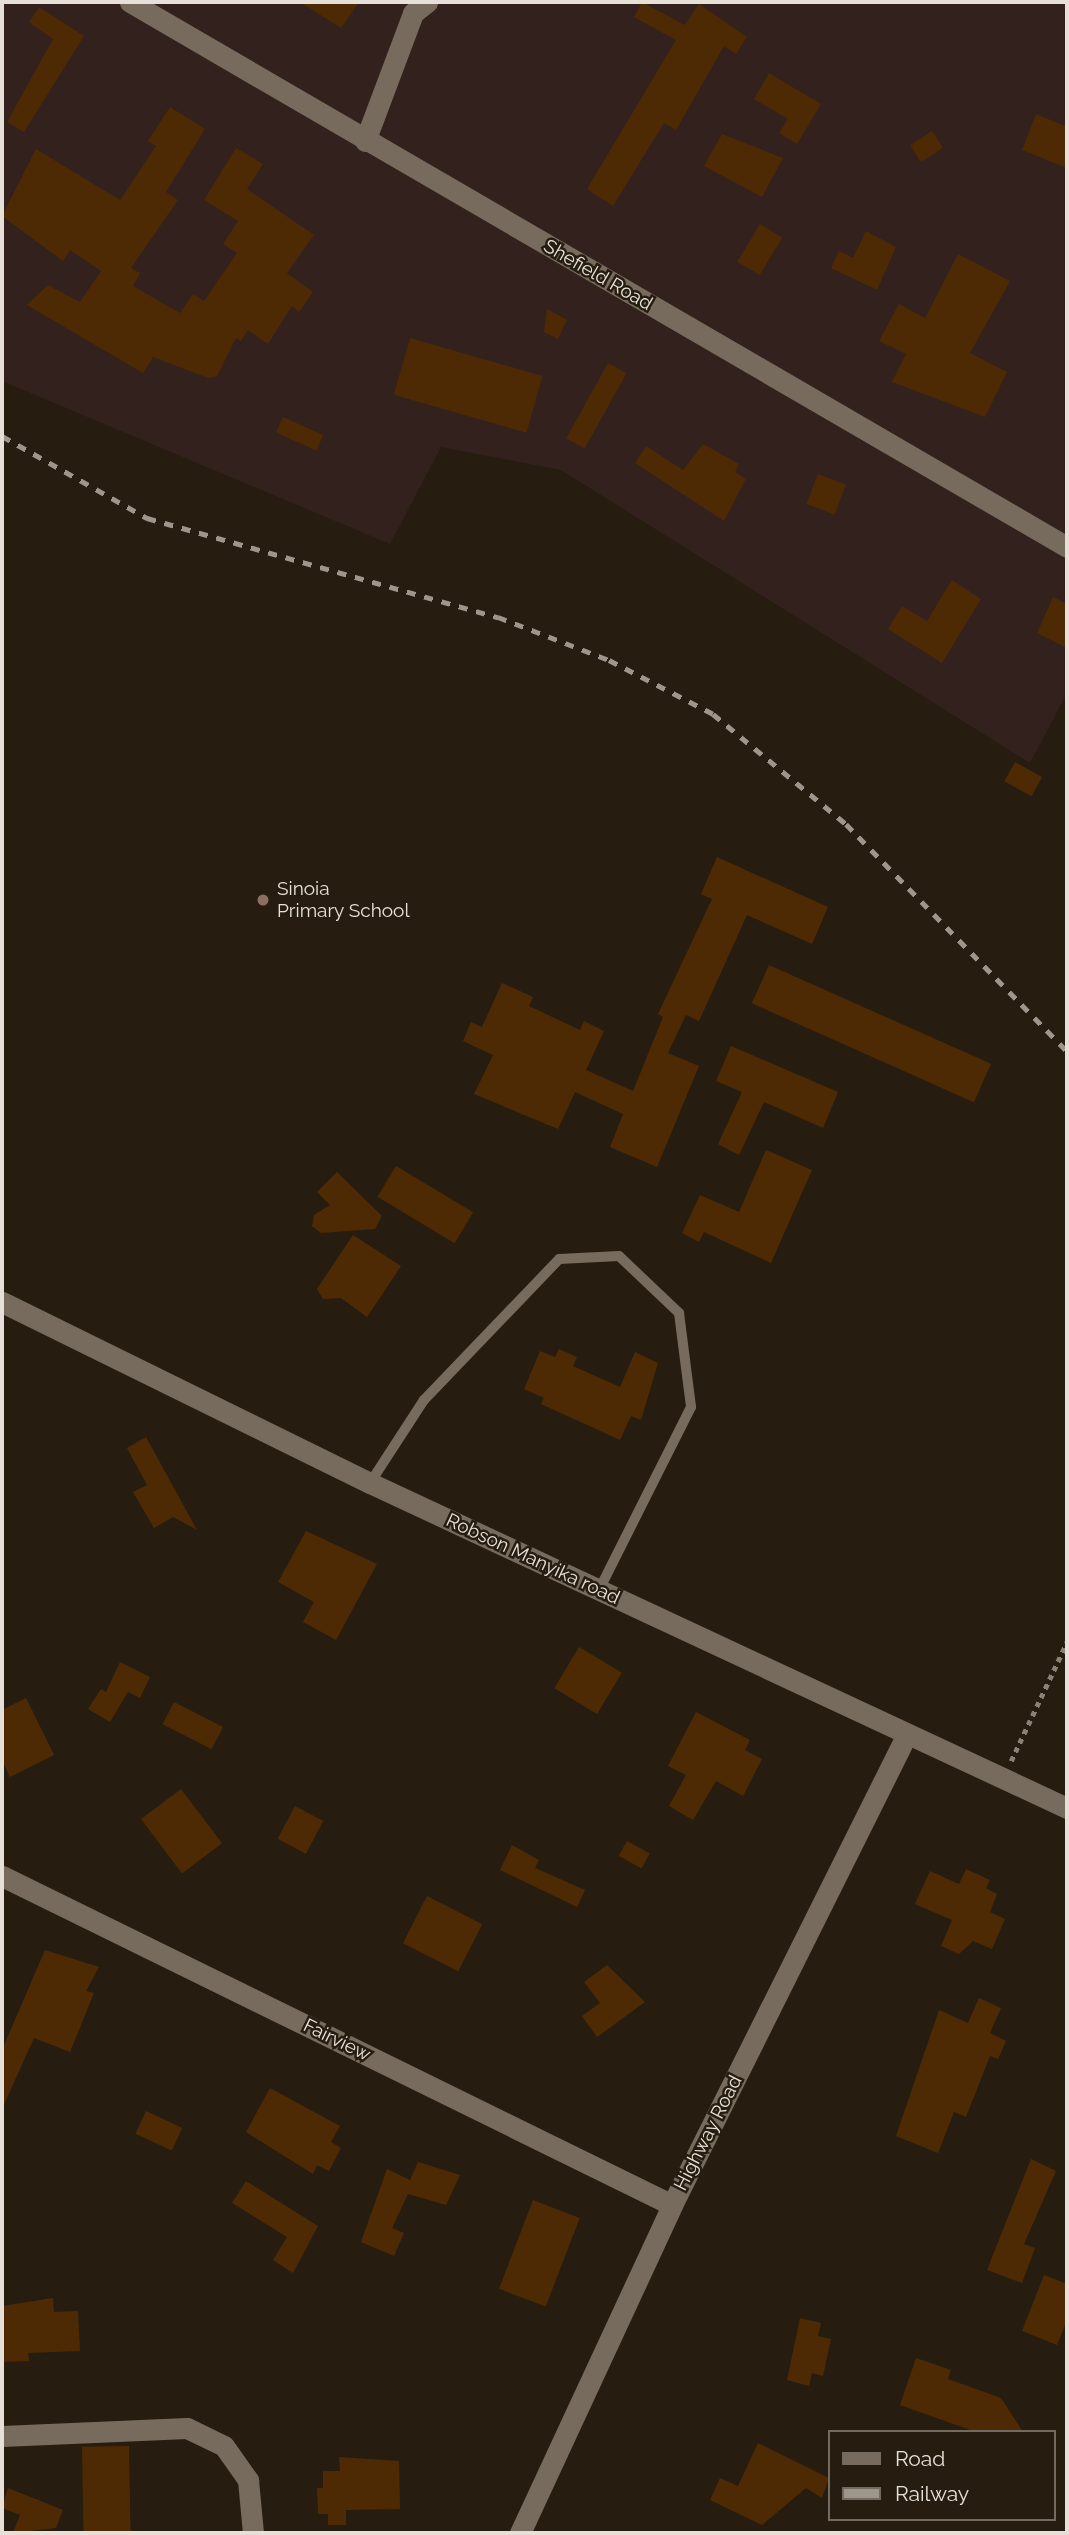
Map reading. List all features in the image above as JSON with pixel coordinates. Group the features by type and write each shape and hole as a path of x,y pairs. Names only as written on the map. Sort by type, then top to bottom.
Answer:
{"street":[{"name":"Shefield Road","path":"130,2 1067,547"},
{"path":"365,141 413,13 427,2"},
{"name":"Robson Manyika road","path":"2,1302 370,1483 905,1738 1067,1808"},
{"name":"Highway Road","path":"520,2533 672,2205 905,1738"},
{"name":"Fairview","path":"2,1876 672,2205"},
{"path":"2,2436 187,2428 225,2446 248,2480 253,2533"}],"lane":[{"path":"370,1483 424,1401 559,1259 619,1256 679,1313 691,1407 599,1590"}],"path":[{"path":"1003,1779 1067,1642"}],"shaded area":[{"path":"2,2 1067,2 1067,693 1030,763 561,470 441,447 390,544 2,381"}],"building":[{"path":"300,2 359,2 341,28"},
{"path":"642,2 685,25 699,4 747,37 736,54 724,46 676,130 664,123 613,206 587,189 676,40 634,17"},
{"path":"39,7 84,36 24,132 7,122 53,39 29,22"},
{"path":"769,73 821,104 797,144 779,133 788,119 754,99"},
{"path":"170,107 205,129 166,192 178,200 131,268 140,273 133,286 180,313 193,294 204,301 237,253 223,244 238,221 204,200 236,148 263,164 247,189 314,235 287,273 313,292 299,312 292,306 268,344 248,330 241,341 236,338 217,376 208,378 153,357 143,373 27,305 48,285 80,302 101,271 70,250 63,261 2,216 36,149 120,200 156,146 148,141"},
{"path":"1036,114 1067,127 1067,168 1022,150"},
{"path":"932,131 943,148 921,162 910,145"},
{"path":"722,134 783,158 762,197 704,166"},
{"path":"760,224 782,237 760,275 737,262"},
{"path":"866,231 896,247 877,290 831,268 839,251 853,258"},
{"path":"958,254 1010,281 970,353 1007,372 985,417 892,382 906,354 879,341 899,304 925,318"},
{"path":"547,309 567,320 558,339 544,332"},
{"path":"410,338 543,376 526,433 394,395"},
{"path":"608,363 626,373 585,448 566,438"},
{"path":"283,417 323,435 316,450 276,433"},
{"path":"703,444 739,464 735,472 746,479 724,521 635,463 646,446 683,470"},
{"path":"818,474 846,485 835,515 807,504"},
{"path":"952,580 981,599 942,663 888,629 902,606 927,621"},
{"path":"1053,597 1067,604 1067,648 1037,633"},
{"path":"1015,762 1042,777 1031,796 1004,781"},
{"path":"717,857 828,907 812,944 747,915 699,1021 686,1015 668,1053 699,1066 657,1167 610,1147 623,1114 575,1092 558,1129 474,1094 493,1055 463,1041 471,1022 482,1027 502,983 533,997 529,1006 580,1030 584,1021 604,1031 586,1070 633,1091 663,1017 658,1014 712,899 701,894"},
{"path":"769,965 991,1064 974,1102 752,1003"},
{"path":"731,1046 838,1092 823,1128 764,1102 739,1155 718,1144 742,1092 716,1081"},
{"path":"766,1150 812,1170 771,1263 704,1232 699,1242 682,1233 700,1195 739,1212"},
{"path":"396,1166 473,1212 455,1243 377,1197"},
{"path":"337,1172 382,1216 375,1229 321,1233 312,1226 314,1215 330,1205 317,1192"},
{"path":"353,1235 401,1266 367,1317 341,1298 323,1299 317,1289"},
{"path":"559,1349 577,1357 573,1366 620,1387 635,1352 658,1363 641,1420 631,1416 620,1440 541,1404 544,1398 524,1389 540,1351 555,1357"},
{"path":"146,1437 197,1530 173,1517 154,1528 133,1492 147,1485 127,1448"},
{"path":"306,1531 377,1564 336,1640 303,1622 314,1602 278,1582"},
{"path":"579,1647 622,1673 597,1714 554,1688"},
{"path":"120,1662 150,1677 140,1698 128,1692 110,1722 88,1709 101,1689 106,1692"},
{"path":"26,1698 54,1755 10,1777 2,1760 2,1710"},
{"path":"174,1702 223,1727 212,1749 163,1724"},
{"path":"696,1712 750,1740 745,1750 762,1759 743,1796 716,1781 693,1820 669,1806 686,1775 668,1766"},
{"path":"181,1789 222,1843 182,1873 141,1819"},
{"path":"295,1806 323,1821 306,1854 278,1839"},
{"path":"627,1841 650,1854 641,1868 619,1856"},
{"path":"512,1845 539,1860 535,1868 585,1890 577,1907 500,1870"},
{"path":"966,1869 990,1880 986,1888 997,1894 990,1912 1005,1919 992,1949 973,1941 959,1954 941,1946 952,1920 915,1904 930,1871 959,1884"},
{"path":"427,1896 482,1924 458,1971 403,1943"},
{"path":"45,1950 99,1967 86,1991 94,1993 70,2052 34,2038 2,2109 2,2050"},
{"path":"607,1965 645,2002 597,2037 582,2016 600,2003 584,1982"},
{"path":"979,1998 1001,2008 990,2033 1006,2041 998,2059 990,2056 966,2117 954,2112 938,2153 896,2136 939,2010 968,2023"},
{"path":"270,2088 340,2126 331,2142 341,2148 329,2171 317,2165 313,2174 246,2132"},
{"path":"146,2111 182,2128 172,2151 135,2134"},
{"path":"1031,2159 1056,2171 1024,2244 1035,2248 1022,2283 987,2270"},
{"path":"418,2162 460,2175 446,2205 408,2194 392,2228 404,2233 394,2256 361,2242 387,2169 410,2180"},
{"path":"246,2181 318,2226 293,2273 273,2260 287,2237 232,2203"},
{"path":"533,2200 580,2218 546,2307 499,2289"},
{"path":"1044,2275 1067,2284 1067,2320 1057,2345 1022,2331"},
{"path":"53,2298 54,2312 78,2311 80,2351 28,2353 29,2361 2,2362 2,2306"},
{"path":"800,2318 821,2323 818,2336 831,2339 823,2376 812,2373 809,2386 787,2380"},
{"path":"916,2358 951,2370 948,2379 1001,2398 1022,2430 970,2430 900,2405"},
{"path":"758,2443 828,2478 822,2498 806,2488 762,2525 710,2500 720,2478 738,2486"},
{"path":"129,2446 131,2533 84,2533 82,2447"},
{"path":"339,2457 399,2461 400,2509 346,2510 346,2525 328,2525 328,2514 318,2514 317,2488 323,2488 323,2471 340,2471"},
{"path":"8,2488 63,2510 56,2528 13,2533 20,2515 2,2508"}],"railway":[{"path":"2,436 147,518 498,617 609,660 713,714 846,824 1067,1051"}],"place":[{"name":"Sinoia Primary School","path":"263,900"}]}
